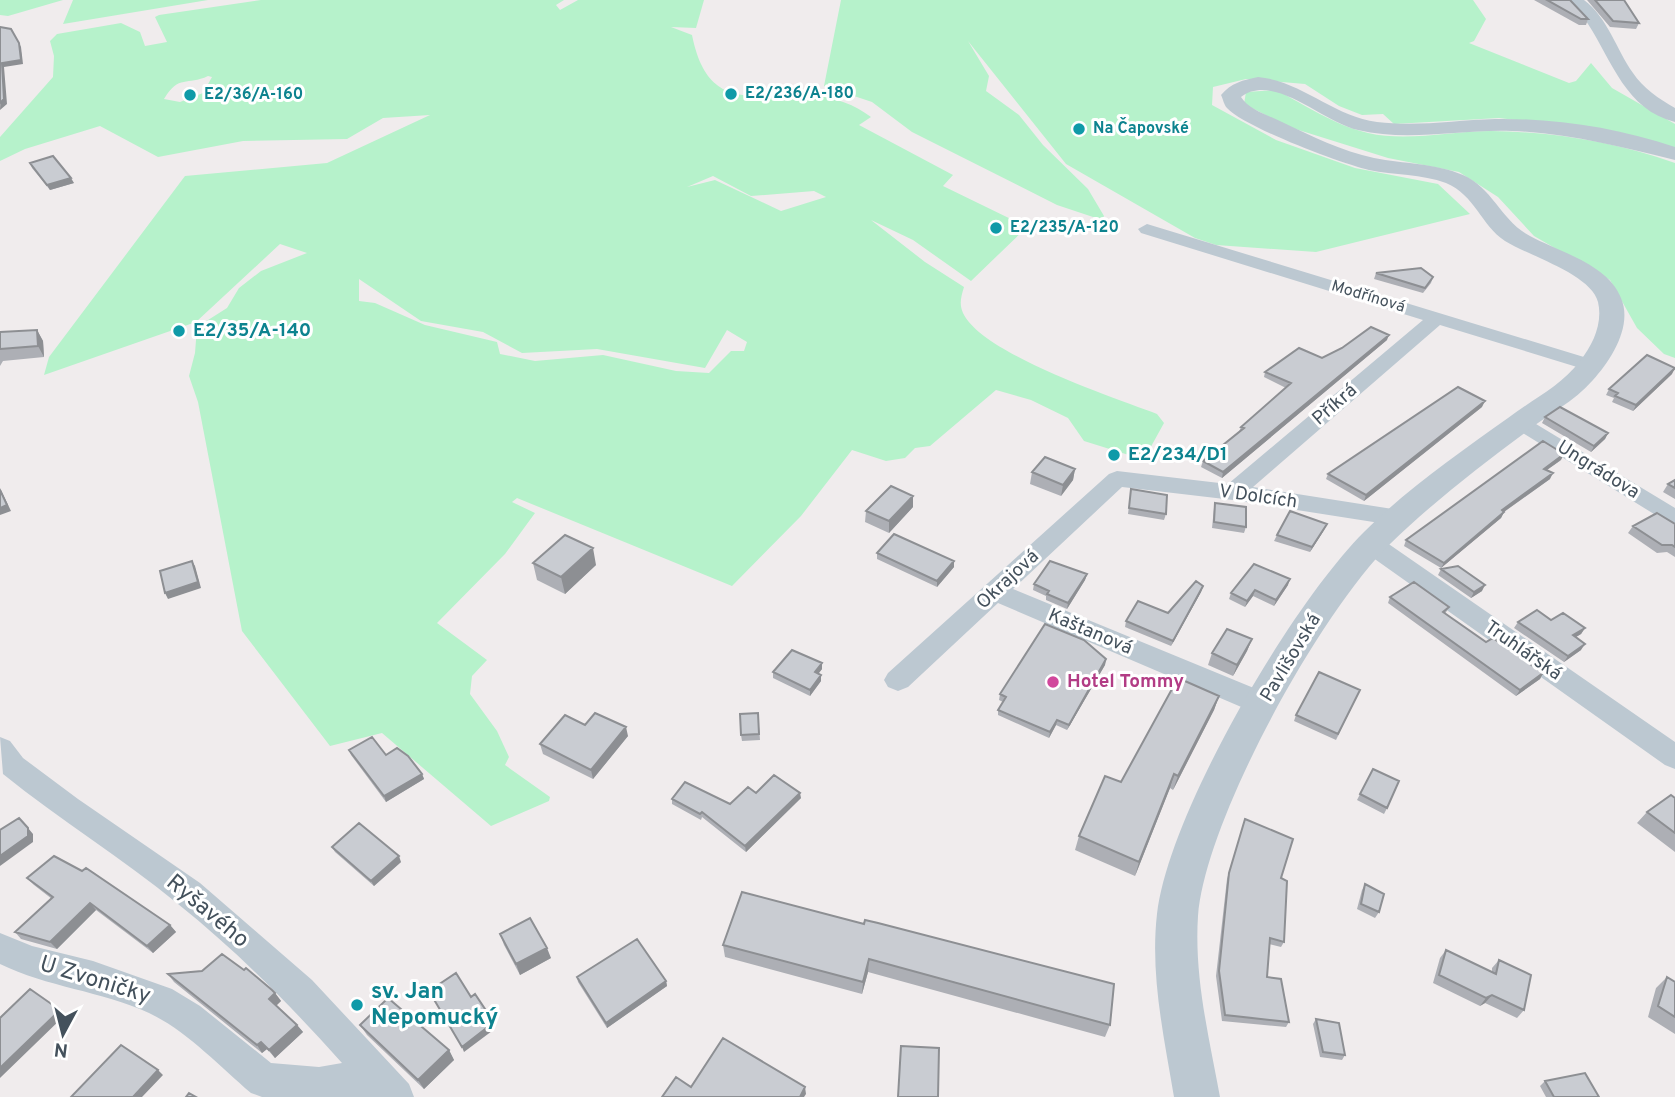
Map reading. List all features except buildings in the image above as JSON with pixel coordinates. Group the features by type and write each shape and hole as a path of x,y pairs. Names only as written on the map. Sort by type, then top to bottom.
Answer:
{"street":[{"path":"1574,0 1594,17 1621,70 1637,90 1675,116"},
{"name":"Pavlišovská","path":"1197,1097 1176,943 1178,908 1186,872 1206,816 1263,704 1326,600 1371,544 1399,518 1575,383 1605,344 1611,327 1609,298 1598,282 1502,228 1467,185 1440,175 1357,160 1249,114 1234,104 1231,95 1247,85 1279,86 1296,91 1341,118 1361,125 1402,130 1512,125 1632,142 1675,154"},
{"name":"Modřínová","path":"1147,229 1590,365"},
{"name":"Příkrá","path":"1233,492 1437,318"},
{"name":"Ungrádova","path":"1521,422 1675,519"},
{"name":"V Dolcích","path":"1117,479 1233,492 1399,518"},
{"name":"Okrajová","path":"898,680 1117,479"},
{"name":"Truhlářská","path":"1371,544 1675,757"},
{"name":"Kaštanová","path":"995,592 1263,704"},
{"name":"Ryšavého","path":"0,749 13,765 67,808 199,902 300,991 385,1086"},
{"name":"U Zvoničky","path":"0,948 28,961 93,977 159,1001 188,1018 264,1080 319,1085 385,1086"}],"green space":[{"path":"0,0 63,0 8,16 0,15"},
{"path":"73,0 208,0 63,24"},
{"path":"261,0 564,0 556,5 560,10 578,0 704,0 696,28 671,27 692,35 699,60 710,78 722,88 737,94 754,96 822,97 852,105 871,117 859,125 953,175 943,186 1027,227 971,281 913,240 871,220 925,262 964,287 962,310 975,328 995,344 1022,359 1082,386 1157,414 1164,423 1148,452 1132,456 1084,441 1068,418 1031,400 996,390 930,446 915,448 905,458 886,461 852,450 801,516 732,586 517,498 512,502 535,513 505,554 437,623 487,660 472,676 470,694 497,731 509,757 505,765 550,797 549,801 491,826 382,733 330,746 242,631 198,402 189,376 195,353 197,327 227,308 239,288 261,271 307,253 280,244 196,322 44,375 49,357 185,176 327,163 430,115 383,118 347,139 243,141 158,157 100,126 25,149 0,161 0,137 53,77 54,56 50,41 57,34 121,23 140,32 145,46 167,42 155,17","holes":["212,77 203,93 180,102 164,99 179,83","713,176 751,196 814,191 826,197 781,211 715,180 687,187","359,279 421,321 483,332 522,353 597,349 705,368 727,330 747,342 744,351 731,351 709,373 676,371 603,355 535,361 500,354 497,342 425,325 375,303 359,301"]},
{"path":"841,0 1473,0 1486,19 1474,41 1469,43 1569,83 1576,81 1591,63 1612,88 1675,124 1675,149 1574,127 1499,118 1394,124 1383,114 1362,115 1339,106 1305,84 1246,79 1213,87 1212,105 1276,140 1355,168 1438,184 1470,214 1316,252 1216,245 1195,238 1066,164 968,41 989,76 986,91 1019,115 1043,145 1088,189 1104,216 1102,220 1057,205 912,132 872,102 824,86"},
{"path":"1276,90 1332,120 1368,133 1414,136 1476,131 1538,133 1607,144 1675,163 1675,358 1664,354 1637,328 1610,280 1534,236 1498,197 1459,172 1388,158 1289,127 1244,104 1246,92"}],"place":[{"name":"E2/236/A-180","path":"731,94"},
{"name":"E2/36/A-160","path":"190,95"},
{"name":"Na Čapovské","path":"1079,129"},
{"name":"E2/235/A-120","path":"996,228"},
{"name":"E2/35/A-140","path":"179,331"},
{"name":"E2/234/D1","path":"1114,455"},
{"name":"Hotel Tommy","path":"1053,682"},
{"name":"sv. Jan Nepomucký","path":"357,1005"}]}
